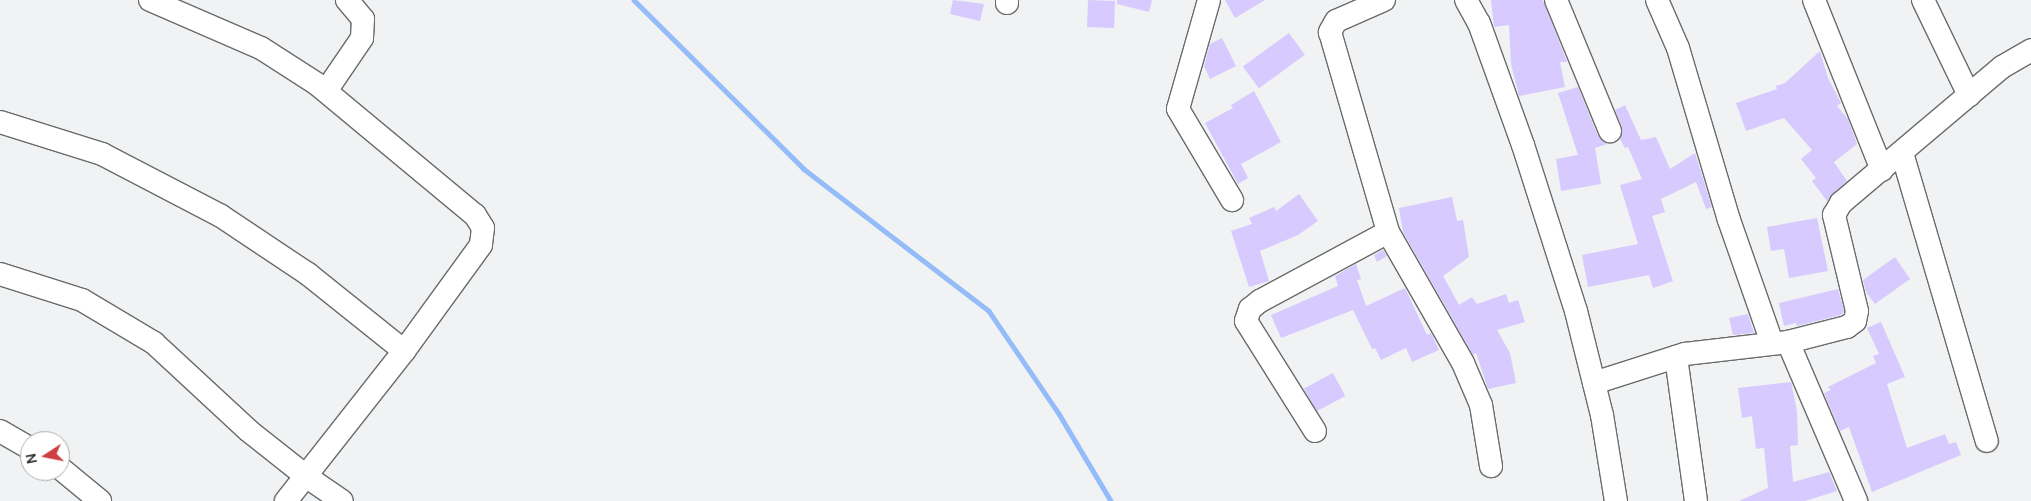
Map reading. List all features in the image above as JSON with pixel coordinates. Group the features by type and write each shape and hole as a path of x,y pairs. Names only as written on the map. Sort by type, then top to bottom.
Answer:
{"street":[{"path":"150,0 261,48 326,91 475,215 484,228 481,245 404,351 307,477 286,501"},
{"path":"326,91 362,38 364,19 347,0"},
{"path":"1209,0 1178,109 1232,200"},
{"path":"1384,0 1336,21 1330,32 1388,232 1466,372 1481,405 1491,466"},
{"path":"1466,0 1479,23 1523,145 1576,311 1594,383 1616,501"},
{"path":"1556,0 1610,132"},
{"path":"1657,0 1678,48 1729,220 1780,343 1856,501"},
{"path":"1814,0 1882,170"},
{"path":"1923,0 1969,95"},
{"path":"1594,383 1676,357 1780,343 1847,327 1856,321 1857,311 1834,215 1840,203 1882,170 2002,67 2031,50"},
{"path":"0,122 102,154 221,216 308,274 404,351"},
{"path":"1902,153 1987,441"},
{"path":"1315,431 1246,321 1250,310 1260,301 1388,232"},
{"path":"0,274 82,300 154,343 249,431 307,477 342,501"},
{"path":"1676,357 1696,501"},
{"path":"0,431 20,442"},
{"path":"70,476 100,501"}],"building":[{"path":"953,0 984,4 980,21 950,14"},
{"path":"1088,0 1115,1 1114,28 1087,27"},
{"path":"1117,0 1152,0 1149,12 1117,4"},
{"path":"1225,0 1265,0 1235,18"},
{"path":"1491,0 1543,0 1567,62 1560,62 1565,87 1519,96 1511,64 1509,25 1494,27"},
{"path":"1289,33 1305,55 1259,88 1243,67"},
{"path":"1222,38 1236,66 1210,79 1204,66 1210,44"},
{"path":"1820,51 1828,78 1841,103 1837,106 1848,119 1857,144 1834,162 1847,181 1827,201 1812,181 1816,178 1801,159 1812,150 1784,118 1746,131 1736,103 1777,89 1776,86 1785,83"},
{"path":"1578,87 1598,136 1607,144 1595,148 1601,184 1561,191 1556,159 1578,155 1558,93"},
{"path":"1254,91 1281,142 1241,164 1248,178 1238,184 1205,123 1233,108 1231,105"},
{"path":"1625,105 1641,140 1656,137 1670,169 1695,153 1712,207 1706,209 1696,182 1661,199 1665,212 1652,216 1673,281 1653,288 1649,275 1588,287 1582,255 1638,244 1620,185 1642,179 1628,147 1625,148 1620,139 1622,126 1615,110"},
{"path":"1299,194 1318,221 1298,235 1260,251 1269,281 1249,287 1231,231 1252,224 1249,218 1274,207 1276,211"},
{"path":"1452,197 1457,221 1463,220 1469,257 1443,276 1459,305 1472,297 1477,304 1506,294 1509,303 1518,300 1525,322 1497,330 1510,353 1516,383 1488,389 1476,353 1473,355 1403,232 1399,208"},
{"path":"1817,218 1828,271 1789,278 1784,249 1771,251 1767,227"},
{"path":"1383,250 1387,256 1377,262 1374,255"},
{"path":"1895,257 1910,279 1875,304 1866,292 1863,280"},
{"path":"1356,264 1361,279 1357,280 1366,306 1405,288 1427,335 1431,333 1439,350 1412,362 1406,348 1381,360 1375,348 1372,349 1353,310 1281,338 1271,315 1338,286 1335,276"},
{"path":"1838,289 1844,311 1841,315 1797,326 1796,323 1784,326 1779,303"},
{"path":"1748,314 1754,333 1733,335 1729,318"},
{"path":"1881,322 1905,377 1887,384 1907,448 1945,434 1949,444 1956,442 1961,455 1872,492 1849,427 1840,431 1824,393 1831,390 1828,387 1876,363 1873,356 1879,354 1867,328"},
{"path":"1333,373 1345,396 1316,411 1304,388"},
{"path":"1791,382 1797,411 1798,445 1790,446 1793,482 1829,472 1837,491 1805,501 1739,501 1768,488 1764,448 1756,449 1752,416 1742,418 1738,388"}],"waterway":[{"path":"634,0 804,169 989,311 1058,412 1111,501"}]}
